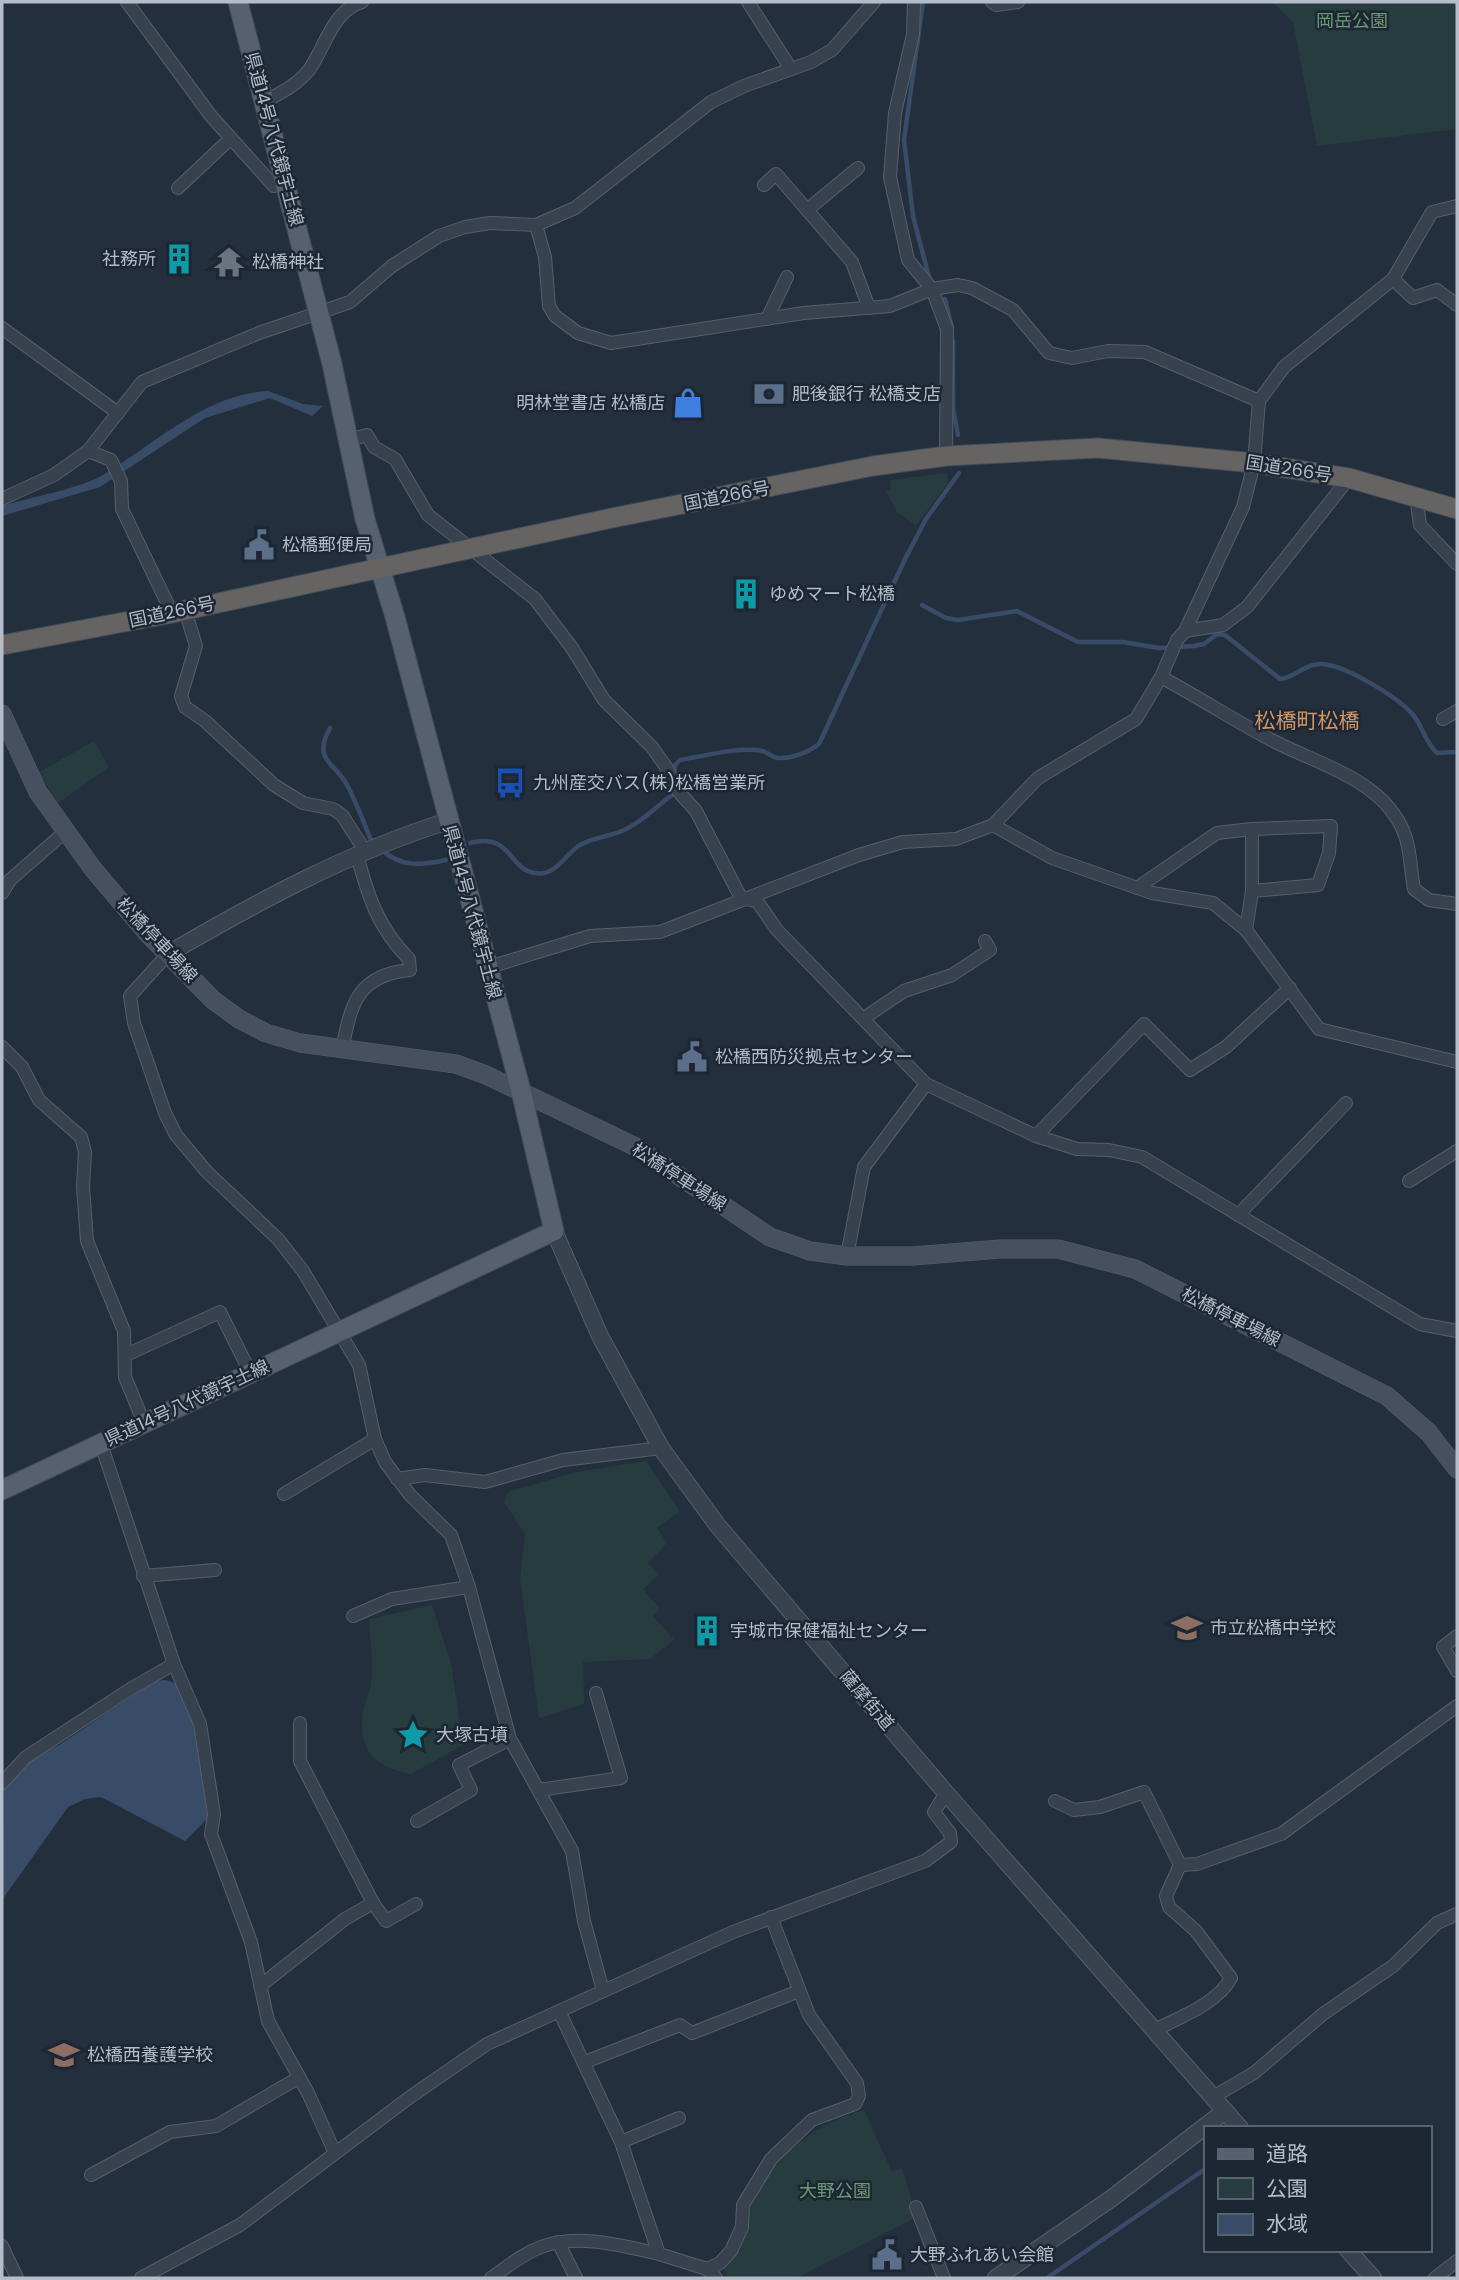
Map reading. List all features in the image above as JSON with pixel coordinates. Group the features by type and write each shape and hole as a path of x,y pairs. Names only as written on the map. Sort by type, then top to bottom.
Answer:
{"highway":[{"name":"国道266号","path":"2,645 178,612 873,467 946,456 1098,448 1254,463 1349,478 1457,509"}],"main road":[{"name":"県道14号八代鏡宇土線","path":"2,1490 554,1231 521,1091 365,519 319,314 238,2"},
{"name":"松橋停車場線","path":"2,714 26,768 66,831 121,904 214,1000 239,1019 289,1040 342,1050 456,1064 521,1091 636,1147 770,1237 810,1251 847,1256 1058,1249 1135,1269 1387,1396 1423,1426 1457,1469"}],"street":[{"path":"127,2 230,139 274,186"},
{"path":"264,102 297,82 309,70 334,24 353,5 362,2"},
{"path":"748,2 791,69"},
{"path":"2,499 54,475 88,451 142,382 258,332 319,314 356,298 391,267 439,236 465,227 490,223 536,225 584,201 612,182 654,144 711,102 832,50 874,2"},
{"path":"914,2 913,34 897,104 890,177 908,260 932,289 947,329 946,456"},
{"path":"992,2 996,5 1018,2"},
{"path":"178,188 230,139"},
{"path":"807,210 858,168"},
{"path":"764,185 780,170 807,210 855,267 869,308"},
{"path":"486,968 590,936 660,932 741,898 903,842 956,839 993,825 1038,778 1136,719 1161,677 1243,506 1254,463 1259,401 1284,367 1393,279 1432,212 1457,206"},
{"path":"536,225 545,257 550,306 555,316 578,332 611,343 767,319 905,303 932,289 958,285 972,288 1021,317 1049,353 1072,358 1108,351 1145,352 1259,401"},
{"path":"767,319 787,277"},
{"path":"1393,279 1413,298 1437,290 1457,305"},
{"path":"2,328 118,413"},
{"path":"349,440 367,435 374,447 395,459 423,510 469,550 535,599 572,648 604,700 652,747 673,776 678,791 696,811 741,898"},
{"path":"88,451 111,460 121,481 122,509 196,646 181,696 185,707 205,721 274,785 303,803 333,810 342,815 369,849 383,930 396,948 409,959 410,970 389,972 376,978 352,1003 342,1050"},
{"path":"1181,636 1223,625 1247,607 1349,478"},
{"path":"1416,496 1420,524 1457,564"},
{"path":"1161,677 1265,737 1357,782 1376,796 1401,826 1409,851 1414,888 1429,900 1457,904"},
{"path":"1443,719 1457,711"},
{"path":"448,821 369,849 217,925 168,954 130,996 134,1023 165,1113 176,1135 207,1172 289,1252 341,1330 359,1365 375,1439 397,1479 418,1504 446,1527 469,1587 510,1739 572,1851 583,1921 603,1991"},
{"path":"993,825 1052,858 1137,888 1213,903 1246,930 1319,1029 1457,1062"},
{"path":"1137,888 1217,833 1331,826 1329,853 1318,885 1252,891"},
{"path":"1246,930 1252,891 1252,829"},
{"path":"2,893 10,880 66,831"},
{"path":"741,898 757,901 777,930 926,1084 1036,1136 1077,1149 1109,1150 1142,1157 1420,1324 1457,1331"},
{"path":"864,1018 904,991 952,975 990,950 985,941"},
{"path":"1036,1136 1144,1024 1190,1070 1226,1047 1290,988"},
{"path":"2,1047 22,1067 39,1100 81,1137 85,1152 83,1187 87,1241 124,1331 125,1377 144,1423"},
{"path":"847,1256 864,1167 926,1084"},
{"path":"1238,1215 1346,1103"},
{"path":"1409,1181 1457,1151"},
{"name":"薩摩街道","path":"554,1231 600,1336 661,1448 718,1526 946,1793 1238,2126"},
{"path":"126,1354 220,1312 251,1374"},
{"path":"284,1494 375,1439"},
{"path":"101,1444 174,1664 201,1724 214,1814 211,1835 240,1907 268,2021 335,2153"},
{"path":"397,1479 425,1475 485,1482 562,1460 661,1448"},
{"path":"143,1576 215,1570"},
{"path":"353,1616 392,1599 469,1587"},
{"path":"1457,1636 1443,1647 1457,1671"},
{"path":"2,1783 26,1757 174,1664"},
{"path":"539,1790 621,1777 596,1693"},
{"path":"1180,1865 1196,1864 1281,1834 1457,1706"},
{"path":"300,1723 300,1761 373,1903 386,1921 416,1904"},
{"path":"417,1821 471,1790 459,1765 510,1739"},
{"path":"1055,1801 1074,1810 1100,1807 1144,1792 1180,1865"},
{"path":"141,2278 158,2274 240,2225 460,2061 487,2045 771,1917 925,1861 947,1848 951,1842 950,1833 934,1812 946,1793"},
{"path":"1155,2030 1203,2004 1226,1988 1231,1978 1196,1931 1169,1907 1166,1896 1180,1865"},
{"path":"260,1986 345,1919 373,1903"},
{"path":"1213,2097 1254,2073 1323,2014 1393,1966 1437,1923 1457,1914"},
{"path":"491,2278 526,2254 558,2242 603,2244 659,2254 712,2274 732,2251 742,2227 743,2205 771,2159 812,2120 855,2104 859,2096 857,2083 808,2014 771,1917"},
{"path":"585,2062 680,2025 692,2033 799,1992"},
{"path":"559,2011 621,2142 659,2254"},
{"path":"91,2175 170,2132 216,2126 298,2078"},
{"path":"1206,2126 1225,2111"},
{"path":"621,2142 678,2118"},
{"path":"996,2278 1112,2198 1204,2127"},
{"path":"916,2207 944,2278"},
{"path":"558,2242 576,2278"},
{"path":"2,2246 17,2278"},
{"path":"1350,2252 1373,2278"},
{"path":"1435,2278 1457,2260"}],"green space":[{"name":"岡岳公園","path":"1272,2 1457,2 1457,129 1317,146 1293,22"},
{"path":"947,473 948,483 916,526 897,512 886,491 891,490 890,480"},
{"path":"94,741 109,767 57,804 39,772"},
{"path":"646,1461 680,1511 657,1528 667,1543 648,1563 658,1575 643,1589 660,1609 653,1616 674,1640 650,1659 583,1662 584,1704 539,1718 520,1579 525,1534 504,1502 508,1492 576,1472"},
{"path":"432,1605 451,1663 463,1745 411,1774 378,1761 366,1746 363,1736 363,1710 372,1676 369,1619"},
{"name":"大野公園","path":"864,2110 892,2172 902,2168 917,2217 796,2278 728,2278 724,2268 740,2244 748,2214 771,2171 797,2144 812,2133"}],"water":[{"path":"268,391 303,404 323,406 312,416 270,398 205,418 100,487 2,516 2,506 66,489 101,476 180,423 222,401"},
{"path":"155,1681 175,1683 194,1719 208,1818 185,1841 101,1797 85,1799 68,1807 2,1900 4,1789 29,1760 59,1745"}],"waterway":[{"path":"923,2 904,140 913,216 929,277"},
{"path":"945,299 952,328"},
{"path":"953,341 953,409 958,435"},
{"path":"674,774 675,765 680,760 748,750 760,750 783,758 800,754 819,744 905,559 926,519 959,473"},
{"path":"922,605 946,618 958,620 1017,611 1078,642 1123,642 1159,648 1194,646 1204,644 1217,634 1225,635 1280,679 1320,664 1356,675 1384,691 1407,709 1437,753 1457,752"},
{"path":"330,728 325,739 324,754 347,785 370,838 376,844"},
{"path":"470,843 494,842 525,870 542,873 555,868 582,844 631,827 672,795 672,790"},
{"path":"382,850 397,860 412,864 446,860"},
{"path":"1047,2278 1204,2170"}],"place":[{"name":"社務所","path":"179,259"},
{"name":"松橋神社","path":"229,262"},
{"name":"肥後銀行 松橋支店","path":"769,394"},
{"name":"明林堂書店 松橋店","path":"688,403"},
{"name":"松橋郵便局","path":"259,545"},
{"name":"ゆめマート松橋","path":"746,594"},
{"name":"九州産交バス(株)松橋営業所","path":"510,783"},
{"name":"松橋西防災拠点センター","path":"692,1057"},
{"name":"市立松橋中学校","path":"1187,1628"},
{"name":"宇城市保健福祉センター","path":"707,1631"},
{"name":"大塚古墳","path":"413,1735"},
{"name":"松橋西養護学校","path":"64,2055"},
{"name":"大野ふれあい会館","path":"887,2255"}],"district":[{"name":"松橋町松橋","path":"1307,721"}]}
